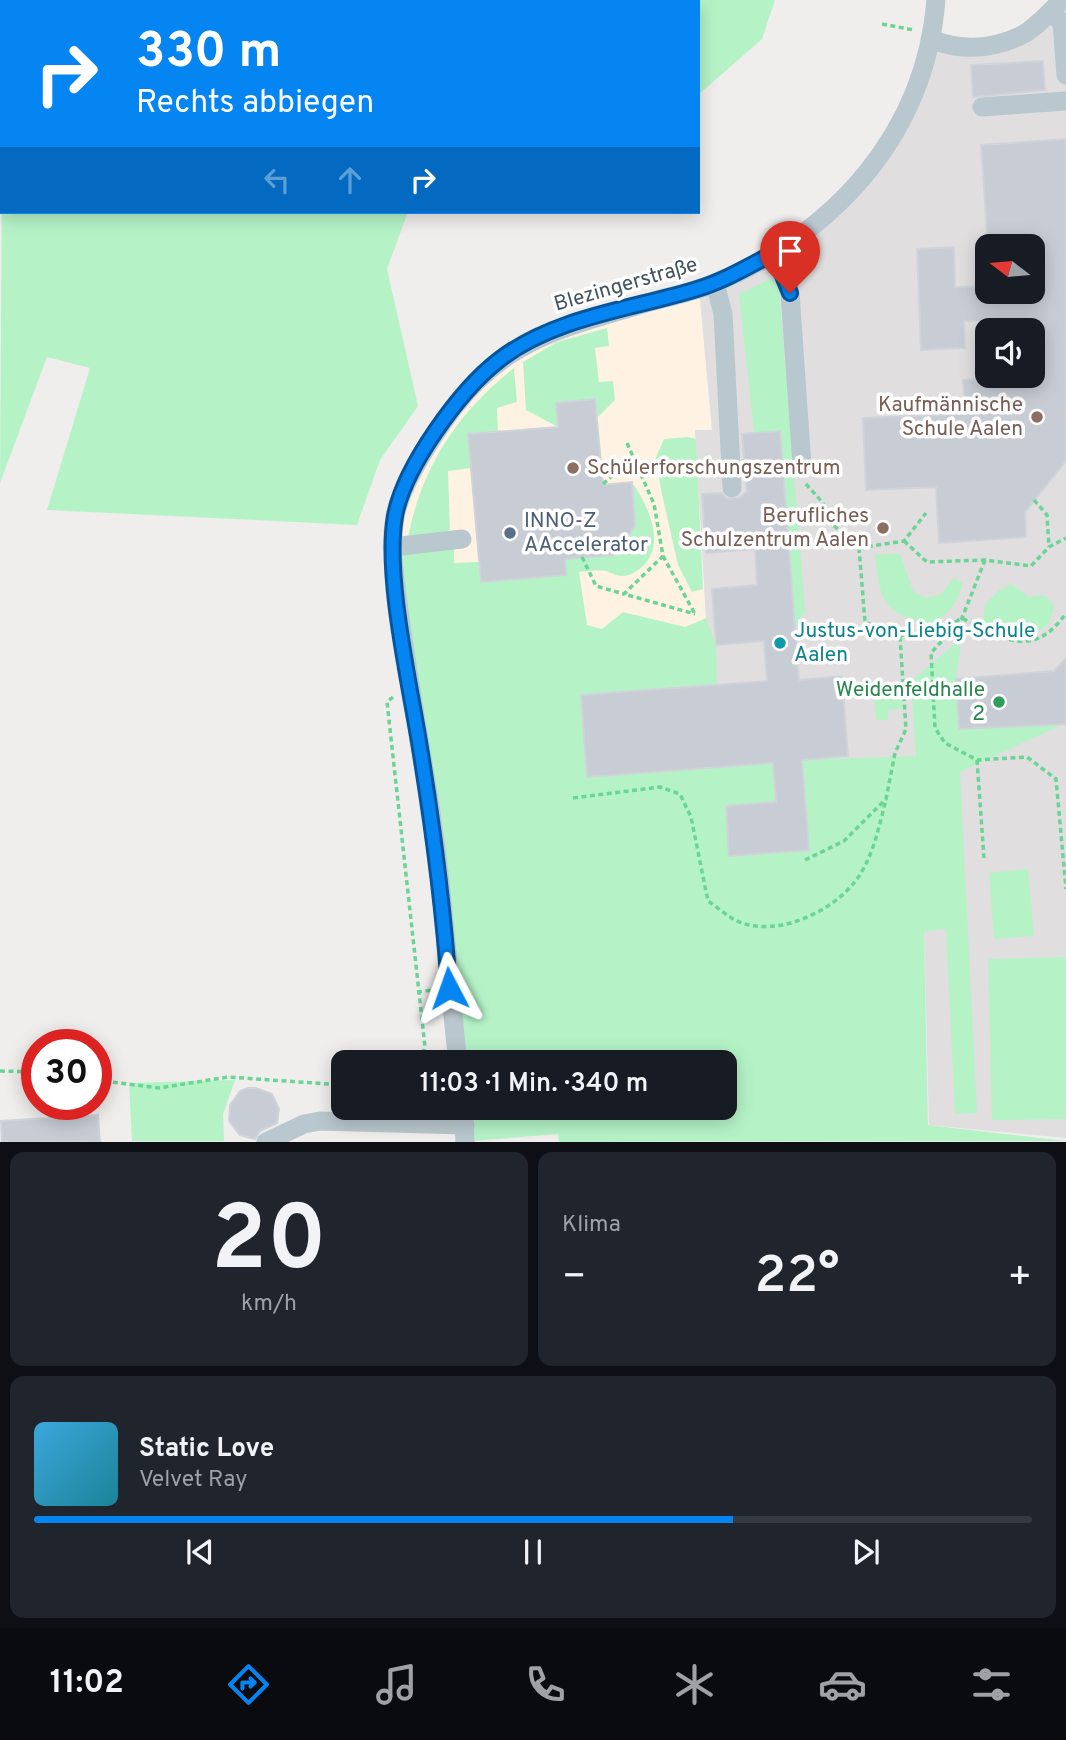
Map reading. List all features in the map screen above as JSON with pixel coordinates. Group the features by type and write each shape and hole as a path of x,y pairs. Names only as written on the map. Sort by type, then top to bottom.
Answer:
{"street":[{"name":"Blezingerstraße","path":"457,1050 431,815 409,684 393,547 395,514 418,460 454,404 500,359 546,333 715,283 774,253 827,218 863,178 904,119 933,37 936,0"},
{"path":"933,37 970,49 1000,42 1021,36 1057,6 1062,23 1066,75"},
{"path":"982,107 1066,101"},
{"path":"774,253 790,293 802,465"},
{"path":"715,283 723,314 732,488"},
{"path":"393,547 461,539"},
{"path":"266,1142 304,1124 320,1122 464,1125"}],"path":[{"path":"882,23 933,37"},
{"path":"582,557 596,586 695,614 663,556 654,505 627,443"},
{"path":"603,484 632,458"},
{"path":"802,465 806,485 823,503 831,523 859,548 865,622 900,636 930,637 962,618"},
{"path":"1034,500 1047,515 1049,547"},
{"path":"859,548 904,541 926,513"},
{"path":"904,541 927,562 985,560 1031,566 1049,547 1066,538"},
{"path":"624,594 663,556"},
{"path":"985,560 962,618 930,653 935,727 945,743 977,760 1027,757 1056,779 1066,889"},
{"path":"962,618 999,638 1031,642 1054,631 1066,613"},
{"path":"573,798 660,787 680,794 691,817 708,901 737,921 773,926 818,913 853,884 876,839 895,753 906,729 900,636"},
{"path":"409,684 387,702 425,1050"},
{"path":"977,760 984,858"},
{"path":"805,860 844,841 886,799"},
{"path":"0,1071 21,1072"},
{"path":"112,1082 159,1088 228,1077 331,1084"}],"shaded area":[{"name":"Berufliches Schulzentrum Aalen","path":"1053,0 1066,0 1066,1138 929,1125 924,931 443,825 425,719 709,670 695,430 712,430 699,289 786,248 863,179 931,42 1021,36 1030,17"},
{"path":"699,289 712,430 695,431 709,670 485,687 404,547 395,514 418,460 500,359"}],"green space":[{"path":"700,0 775,0 762,39 700,93"},
{"path":"2,214 407,214 387,269 418,406 380,460 357,525 47,510 90,368 47,357 0,483"},
{"path":"778,275 805,610 795,630 780,432 754,433 739,294"},
{"path":"607,328 609,346 595,348 599,382 613,381 615,400 597,418 595,399 556,403 558,427 526,410 523,362 557,342"},
{"path":"514,368 517,402 497,408 498,432 471,468 448,471 450,530 407,543 421,491 444,445 475,404"},
{"path":"664,439 696,439 703,589 692,592 678,565 656,457"},
{"path":"632,482 649,513 654,537 653,548 642,567 625,576 600,570 579,572 587,625 602,629 623,612 685,627 706,618 716,645 717,685 582,695 587,776 773,763 776,802 726,806 729,855 809,850 802,760 916,756 911,681 962,638 956,679 959,729 1066,723 960,772 977,1113 955,1114 946,929 924,932 928,1125 1066,1141 559,1142 558,1134 473,1141 471,1120 737,1120 737,1050 465,1050 443,825 400,584 404,547 454,549 454,563 479,562 482,582 566,575 565,559 614,555 635,526"},
{"path":"875,554 900,554 913,591 925,598 940,595 954,578 963,583 955,602 943,617 932,625 903,616 887,603 882,595"},
{"path":"1011,584 1029,597 1047,597 1054,607 1049,623 1031,637 1002,634 983,625 985,604 999,590"},
{"path":"901,693 902,709 888,710 888,720 876,720 874,694"},
{"path":"1028,869 1034,936 994,939 989,873"},
{"path":"1066,957 1066,1119 992,1120 988,959"},
{"path":"235,1080 223,1114 224,1141 132,1141 129,1083"}],"building":[{"path":"1043,61 1045,90 973,97 971,65"},
{"name":"Kaufmännische Schule Aalen","path":"1066,139 1066,461 1025,512 1026,537 939,543 936,487 866,490 863,418 965,414 963,380 975,379 975,388 1045,388 1045,318 975,318 975,321 964,321 965,348 921,350 917,249 954,247 955,287 975,286 975,304 1045,304 1045,234 987,234 981,145"},
{"path":"595,399 603,485 632,482 635,526 614,555 565,559 566,575 481,582 468,434 558,427 556,403"},
{"name":"Justus-von-Liebig-Schule Aalen","path":"780,431 799,680 842,676 848,756 802,760 809,850 729,856 726,806 776,802 773,763 587,777 581,695 767,681 764,641 716,645 712,589 757,585 755,549 706,553 702,494 721,493 727,499 739,498 747,491 742,434"},
{"name":"Weidenfeldhalle 2","path":"1066,658 1066,724 959,729 956,679 1054,671"},
{"path":"248,1088 272,1094 279,1109 277,1123 260,1131 255,1139 240,1135 229,1121 230,1105 240,1091"},
{"path":"98,1120 100,1142 2,1142 1,1121"}],"place":[{"name":"Kaufmännische Schule Aalen","path":"1037,417"},
{"name":"Schülerforschungszentrum","path":"573,468"},
{"name":"Berufliches Schulzentrum Aalen","path":"883,528"},
{"name":"INNO-Z AAccelerator","path":"510,533"},
{"name":"Justus-von-Liebig-Schule Aalen","path":"780,643"},
{"name":"Weidenfeldhalle 2","path":"999,702"}],"route":[{"path":"449,988 431,815 409,684 393,547 395,514 418,460 454,404 500,359 546,333 699,289 774,253 790,293"}]}
